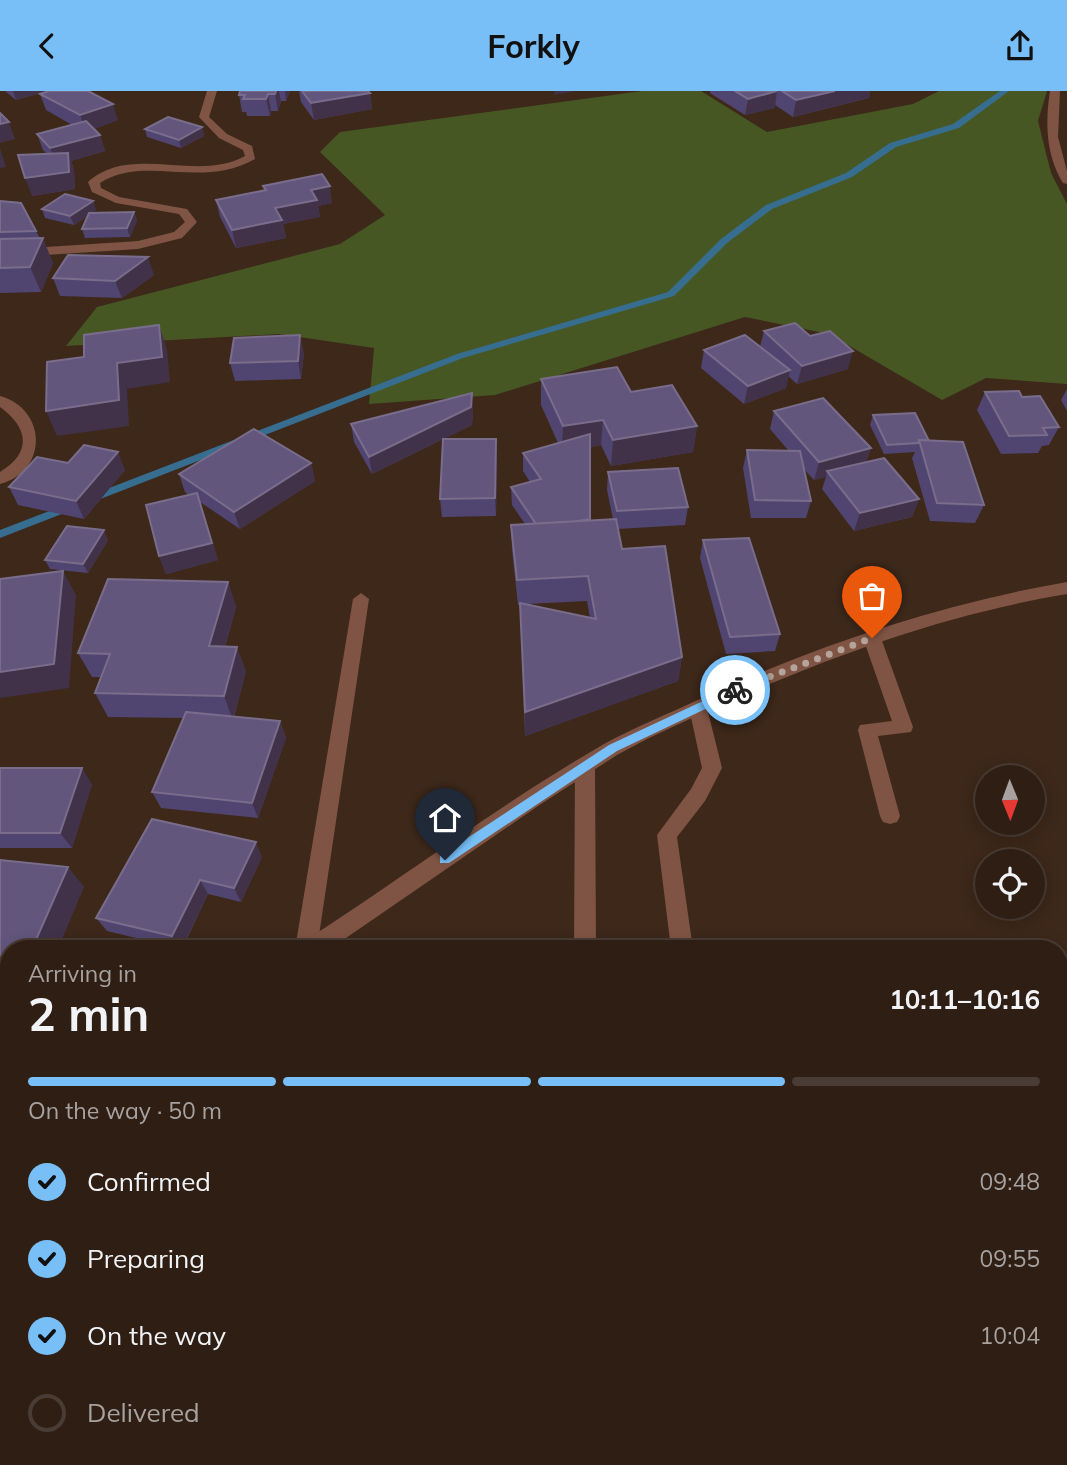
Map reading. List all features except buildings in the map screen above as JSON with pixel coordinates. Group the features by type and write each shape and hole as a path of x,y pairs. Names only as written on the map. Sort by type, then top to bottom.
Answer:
{"street":[{"path":"0,254 138,245 178,235 191,222 183,211 116,200 96,190 94,182 111,171 206,170 240,165 251,157 248,148 230,142 215,132 204,117 212,91"},
{"path":"1055,91 1050,121 1055,151 1067,181"},
{"path":"0,400 11,407 31,432 31,450 16,471 0,479"},
{"path":"322,940 613,748 757,680 872,638 1025,594 1067,588"},
{"path":"309,940 361,599"},
{"path":"872,638 904,727 867,730 890,816"},
{"path":"680,940 667,835 698,795 712,768 698,708"},
{"path":"585,940 586,766"}],"green space":[{"path":"642,91 701,91 767,132 913,104 939,91 1047,91 1038,121 1051,173 1067,204 1067,384 986,378 942,400 829,334 745,317 495,395 369,404 374,348 279,334 66,346 97,307 340,244 385,215 320,152 340,132"}],"waterway":[{"path":"0,534 460,356 671,294 724,241 769,207 849,175 893,145 956,126 1005,91"}],"way so far":[{"path":"735,690 872,638"}],"route":[{"path":"445,860 613,748 735,690"}]}
